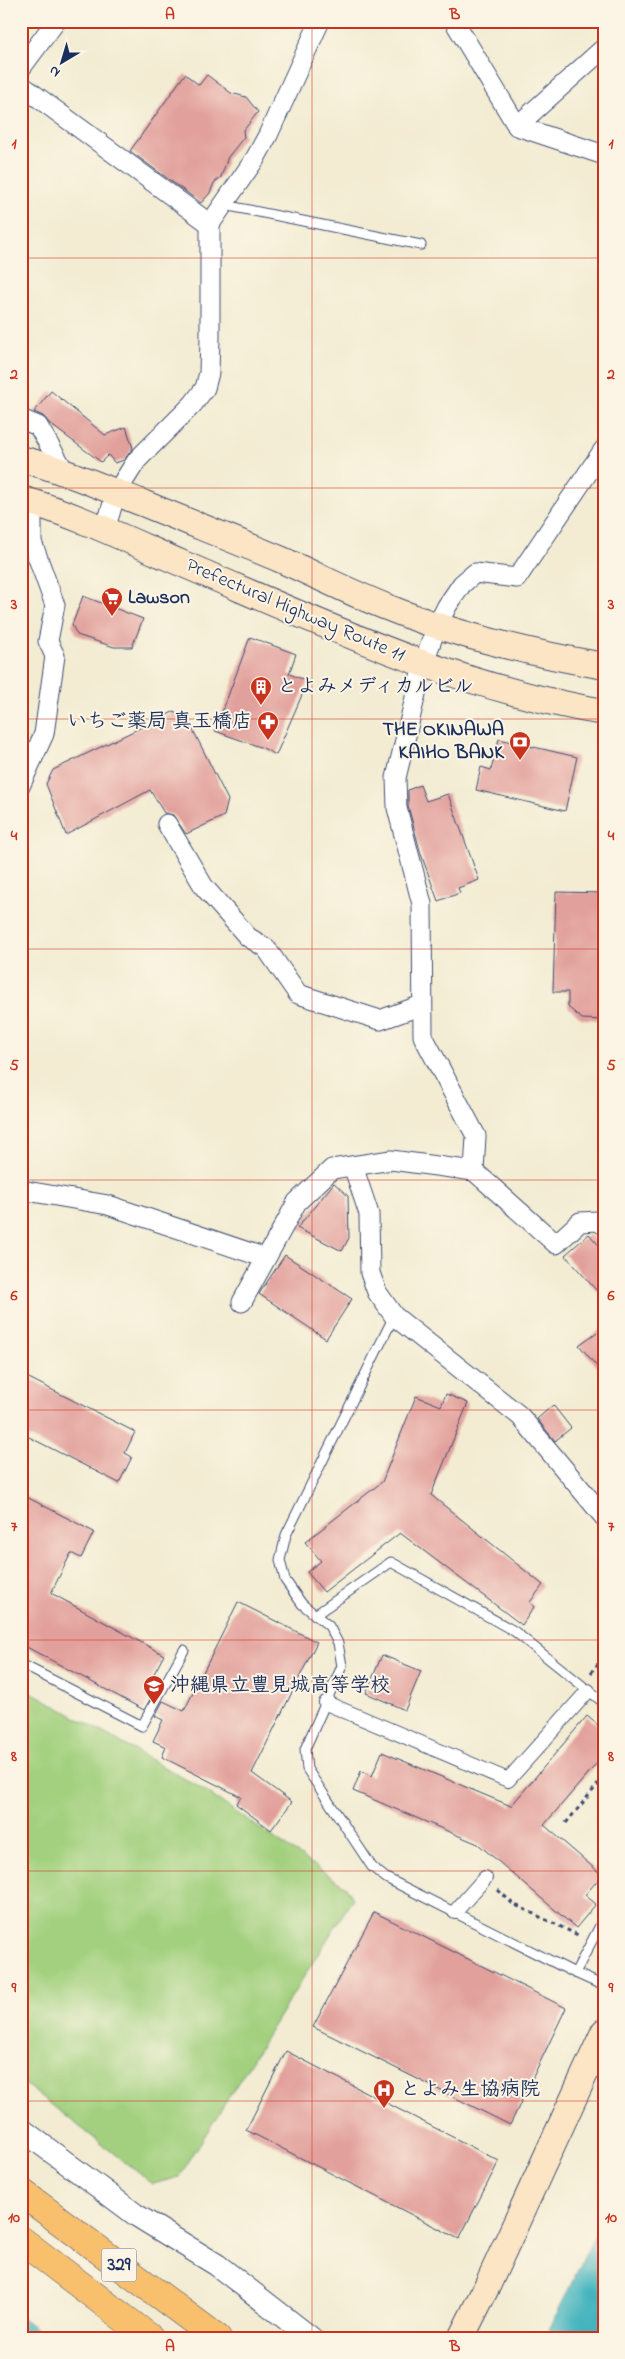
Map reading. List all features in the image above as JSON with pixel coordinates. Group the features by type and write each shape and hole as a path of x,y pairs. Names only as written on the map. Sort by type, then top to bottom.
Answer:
{"highway":[{"name":"329","path":"21,2192 217,2338"},
{"name":"329","path":"21,2240 150,2338"}],"main road":[{"name":"Prefectural Highway Route 11","path":"21,459 65,472 116,492 282,560 387,608 437,626 493,643 604,666"},
{"name":"Prefectural Highway Route 11","path":"27,501 105,530 423,664 512,692 604,712"},
{"path":"461,2338 488,2284 604,2032"}],"street":[{"path":"21,68 56,21"},
{"path":"105,530 116,492 137,460 193,404 205,388 209,373 210,224 268,135 320,21"},
{"path":"454,21 517,126 604,156"},
{"path":"517,126 604,48"},
{"path":"21,85 210,224"},
{"path":"21,419 38,426 65,472"},
{"path":"474,1172 476,1136 423,1036 422,904 397,808 396,778 423,664 437,626 462,584 476,573 517,578 604,449"},
{"path":"21,784 44,734 55,656 48,641 54,605 32,542 27,501"},
{"path":"166,824 204,887 248,937 266,948 298,994 380,1020 422,1005"},
{"path":"242,1302 297,1202 332,1169 391,1160 474,1172 556,1244 580,1222 598,1221 604,1225"},
{"path":"353,1166 369,1214 370,1274 377,1292 394,1316 520,1416 604,1517"},
{"path":"21,1190 108,1205 266,1258"},
{"path":"326,1703 508,1780 588,1691"},
{"path":"455,1912 486,1878"},
{"path":"21,2129 136,2215 217,2265 311,2338"}],"lane":[{"path":"224,205 421,244"},
{"path":"394,1316 286,1535 280,1560 285,1580 302,1604 329,1626 334,1634 338,1643 342,1666 305,1749 307,1769 316,1786 372,1867 386,1878 604,1986"},
{"path":"315,1615 391,1562 514,1631 604,1704"},
{"path":"21,1664 142,1726 184,1650"},
{"path":"575,1973 604,1918"}],"path":[{"path":"566,1823 604,1777"},
{"path":"486,1878 512,1904 592,1941"}],"green space":[{"path":"21,1686 199,1787 346,1887 353,1898 179,2177 153,2184 21,2081"}],"water":[{"path":"604,2216 604,2338 545,2338"},
{"path":"21,2317 48,2338 21,2338"}],"building":[{"path":"185,74 199,85 207,75 231,93 246,97 258,112 243,131 244,137 228,157 221,177 214,183 210,193 201,203 130,151"},
{"path":"51,391 105,435 126,427 133,448 124,460 115,463 108,455 101,462 50,424 43,416 34,412"},
{"path":"83,596 143,619 132,647 114,647 77,635 72,625"},
{"name":"とよみメディカルビル","path":"250,637 296,654 289,674 308,681 276,755 263,748 215,731"},
{"path":"173,712 187,718 228,800 224,816 186,834 173,815 164,813 150,790 66,835 46,784 53,770"},
{"path":"499,739 577,757 565,811 476,790 481,767 491,770"},
{"path":"420,785 426,801 448,794 479,880 458,888 460,893 438,901 421,854 408,806 408,790"},
{"path":"556,892 604,893 604,1020 582,1019 568,1007 568,992 553,992"},
{"path":"334,1183 348,1196 349,1238 342,1251 297,1228"},
{"path":"589,1234 604,1251 604,1299 565,1255"},
{"path":"285,1255 352,1299 326,1339 259,1294"},
{"path":"604,1327 604,1375 579,1345"},
{"path":"21,1374 135,1432 125,1453 132,1457 119,1483 21,1433"},
{"path":"446,1394 468,1403 431,1495 543,1585 530,1602 534,1607 522,1625 400,1533 324,1592 307,1572 321,1561 305,1542 382,1482 416,1396 441,1406"},
{"path":"553,1405 571,1428 555,1441 537,1419"},
{"path":"21,1494 94,1532 81,1558 71,1553 51,1593 164,1655 144,1692 152,1696 144,1710 21,1644"},
{"path":"238,1602 317,1642 252,1773 292,1802 271,1830 236,1804 241,1797 162,1757 166,1747 153,1741 163,1720 155,1716 163,1701 184,1711"},
{"path":"382,1655 421,1671 405,1710 366,1693"},
{"path":"587,1716 604,1730 604,1755 544,1825 602,1875 585,1895 596,1904 576,1928 478,1844 353,1791 361,1771 372,1776 382,1752 511,1806"},
{"path":"374,1912 566,2008 510,2125 313,2027"},
{"path":"286,2051 499,2161 459,2239 246,2130"}],"place":[{"name":"Lawson","path":"112,617"},
{"name":"とよみメディカルビル","path":"261,706"},
{"name":"いちご薬局 真玉橋店","path":"268,741"},
{"name":"THE OKINAWA KAIHO BANK","path":"520,761"},
{"name":"沖縄県立豊見城高等学校","path":"154,1705"},
{"name":"とよみ生協病院","path":"384,2109"}]}
